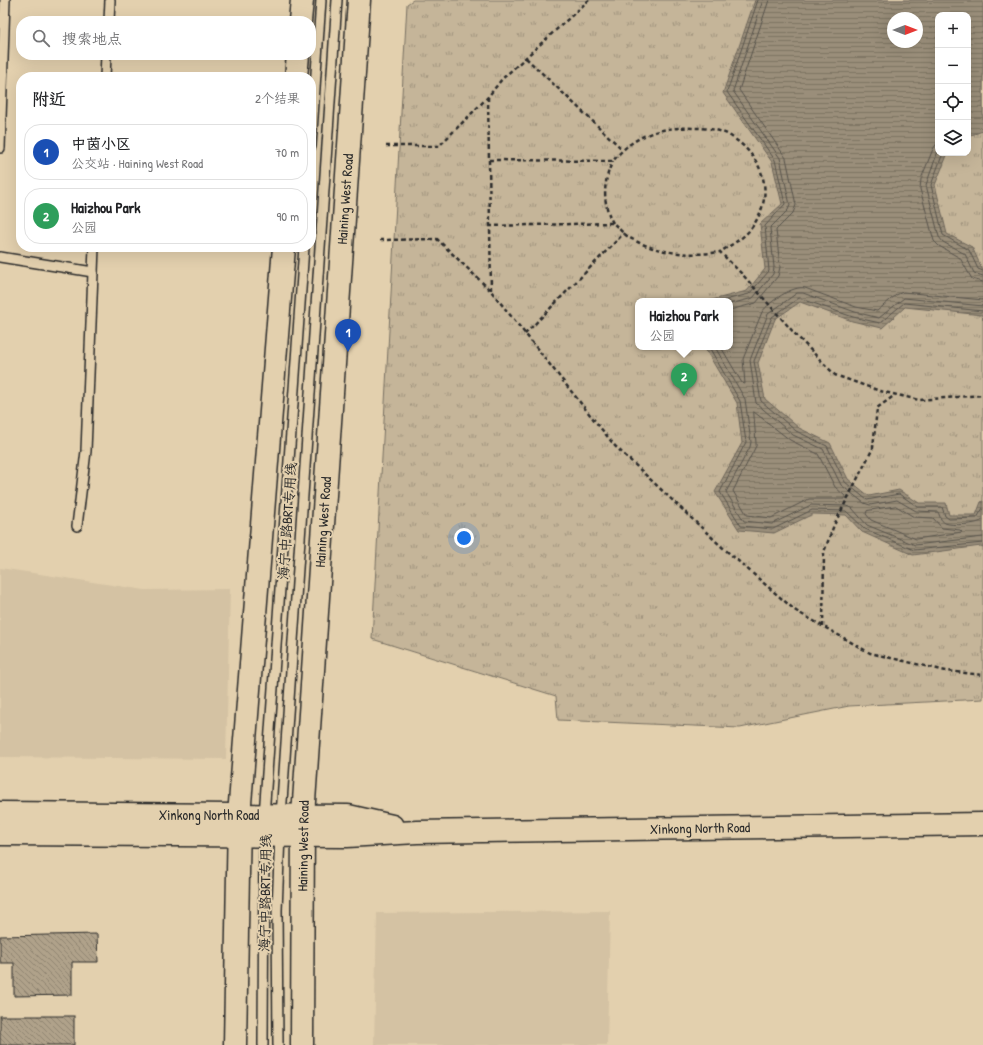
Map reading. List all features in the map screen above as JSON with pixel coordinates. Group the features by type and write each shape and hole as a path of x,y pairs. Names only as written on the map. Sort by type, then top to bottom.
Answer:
{"main road":[{"path":"300,16 302,0"},
{"name":"Haining West Road","path":"302,1045 303,826 359,0"},
{"path":"296,72 298,60"},
{"path":"235,1045 239,825 284,252"},
{"name":"Xinkong North Road","path":"0,814 239,825"},
{"name":"Xinkong North Road","path":"0,834 239,825 303,826 347,836 417,832 983,824"}],"lane":[{"path":"0,148 5,0"},
{"path":"109,16 110,0"},
{"path":"316,73 321,0"},
{"name":"海宁中路BRT专用线","path":"278,1045 277,910 272,825 337,0"},
{"path":"105,72 106,60"},
{"path":"77,526 86,451 94,252"},
{"name":"海宁中路BRT专用线","path":"263,1045 272,825 304,252"},
{"path":"0,257 93,272"}],"path":[{"path":"386,146 439,146 488,97 502,79 589,0"},
{"path":"526,58 622,149"},
{"path":"488,97 491,291"},
{"path":"683,127 708,128 726,134 744,146 762,174 766,188 765,203 759,218 748,232 720,252 684,254 666,251 631,239 613,223 608,211 605,190 609,169 613,161 622,149 639,138 655,131 683,127"},
{"path":"489,160 613,161"},
{"path":"489,226 613,223"},
{"path":"525,334 624,233"},
{"path":"380,240 437,239 491,291 615,446 722,547 796,612 870,653 946,671 983,675"},
{"path":"720,252 835,375 880,391 919,400 983,395"},
{"path":"823,627 824,552 834,525 873,448 877,408 895,394"}],"shaded area":[{"path":"0,568 145,590 230,589 226,759 0,757"},
{"path":"610,911 607,1045 374,1045 377,913"}],"green space":[{"path":"413,0 983,0 983,699 849,706 740,728 558,720 556,696 372,639 407,4"}],"water":[{"path":"755,0 983,0 983,131 971,135 971,12 935,12 935,156 947,156 935,185 947,234 972,247 983,271 983,320 982,315 905,307 882,328 852,321 800,302 775,319 758,363 765,399 799,428 830,443 848,479 869,496 899,490 919,503 946,503 949,515 976,515 981,502 983,501 983,547 981,546 913,555 862,532 846,515 813,514 774,533 739,530 715,492 742,443 737,403 706,350 733,350 733,298 720,298 747,291 765,269 760,224 782,204 772,162 723,93"}],"building":[{"path":"97,934 98,962 72,962 72,995 14,996 14,963 0,963 0,936"},
{"path":"0,1016 74,1016 74,1045 0,1045"}],"place":[{"name":"中茵小区","path":"348,352"},
{"name":"Haizhou Park","path":"684,396"}]}
